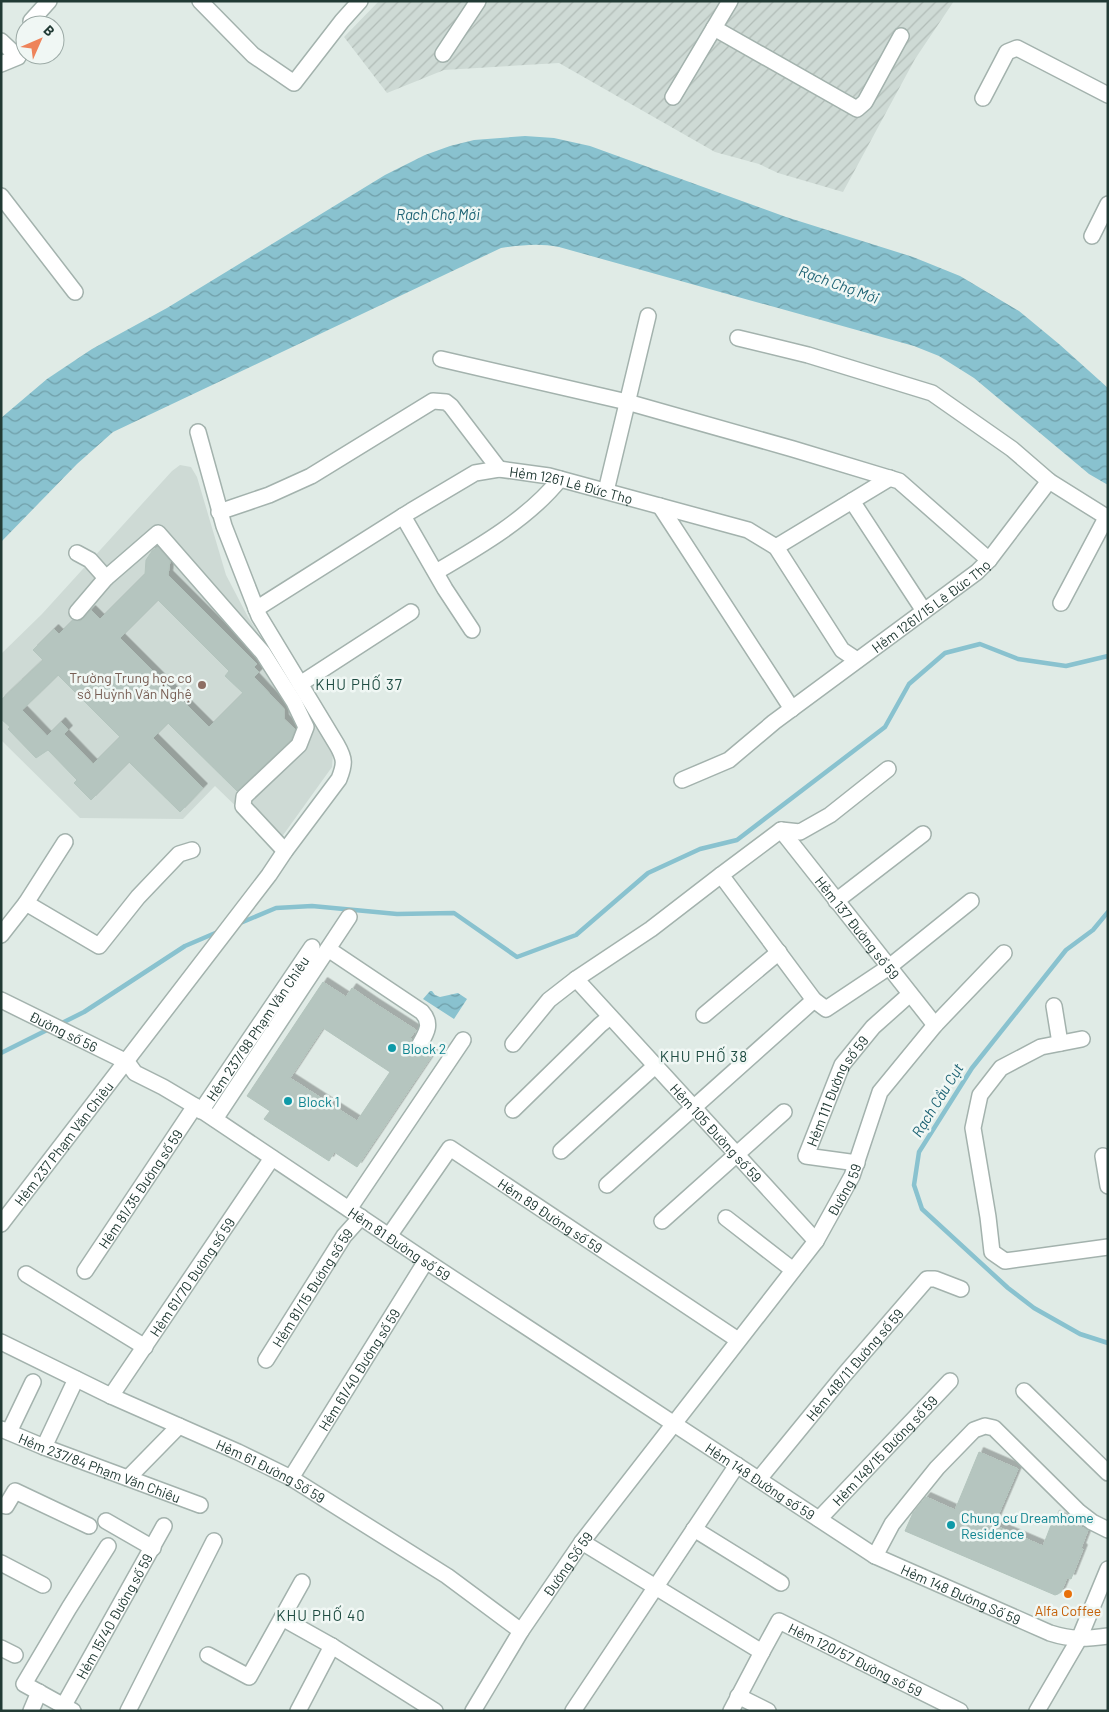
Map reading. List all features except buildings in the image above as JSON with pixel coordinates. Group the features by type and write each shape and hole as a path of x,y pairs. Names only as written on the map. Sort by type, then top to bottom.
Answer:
{"street":[{"path":"36,15 49,1"},
{"path":"200,1 253,55 294,83 360,1"},
{"path":"443,54 478,1"},
{"path":"673,97 730,1"},
{"path":"714,28 857,109 865,102 901,36"},
{"path":"1,41 18,57 1,64"},
{"path":"983,98 1007,52 1017,48 1108,95"},
{"path":"1,196 75,292"},
{"path":"1092,236 1108,204"},
{"path":"606,491 648,316"},
{"path":"738,338 808,355 932,394 1012,449 1048,481 1107,518 1061,603"},
{"path":"441,359 627,402 899,481 988,560"},
{"path":"219,512 269,495 311,476 433,402 446,402 451,406 499,469"},
{"name":"Hẻm 237 Phạm Văn Chiêu","path":"1,1224 269,876 285,851 339,779 344,766 343,755 256,609 219,512 198,432"},
{"name":"Hẻm 1261 Lê Đức Thọ","path":"256,609 475,473 499,469 560,479 748,530 776,547 842,650 858,660"},
{"path":"776,547 890,478"},
{"path":"436,572 520,518 537,505 560,479"},
{"name":"Hẻm 1261/15 Lê Đức Thọ","path":"682,780 729,760 774,722 977,572 1048,481"},
{"path":"852,501 924,611"},
{"path":"660,506 792,709"},
{"path":"403,516 472,630"},
{"path":"77,612 106,578 158,533 263,653 294,702 306,726 299,745 244,797 243,806 285,851"},
{"path":"77,553 90,560 106,578"},
{"path":"300,684 411,612"},
{"path":"513,1044 549,1000 576,979 651,929 781,830 800,832 830,815 888,769"},
{"name":"Hẻm 137 Đường số 59","path":"781,830 934,1025"},
{"path":"836,900 923,834"},
{"path":"1,935 26,904 65,842"},
{"path":"26,904 99,946 138,897 179,854 192,850"},
{"path":"721,875 814,1000 826,1009 889,967 972,901"},
{"path":"215,1119 349,917"},
{"name":"Hẻm 237/98 Phạm Văn Chiêu","path":"198,1108 312,946"},
{"path":"328,949 422,1012 427,1018 428,1023 420,1044"},
{"path":"704,1015 778,952"},
{"name":"Đường 59","path":"673,1424 816,1241 852,1176 880,1092 934,1025 1004,953"},
{"name":"Hẻm 105 Đường số 59","path":"576,979 816,1241"},
{"name":"Hẻm 111 Đường số 59","path":"857,1163 806,1156 842,1065 873,1027 910,994"},
{"name":"Đường số 56","path":"1,1000 127,1062"},
{"path":"608,1185 814,1000"},
{"path":"1054,1006 1060,1043"},
{"path":"514,1110 600,1025 610,1018"},
{"path":"1082,1039 1041,1047 1001,1068 980,1094 974,1128 992,1252 1005,1261 1108,1247"},
{"name":"Hẻm 81/15 Đường số 59","path":"266,1360 463,1040"},
{"name":"Hẻm 81 Đường số 59","path":"127,1062 135,1073 163,1087 215,1119 673,1424"},
{"path":"561,1151 655,1066"},
{"name":"Hẻm 81/35 Đường số 59","path":"84,1271 198,1108"},
{"path":"662,1221 784,1112"},
{"name":"Hẻm 89 Đường số 59","path":"389,1236 450,1148 738,1340"},
{"name":"Hẻm 61/70 Đường số 59","path":"111,1396 272,1158"},
{"path":"1105,1159 1108,1186"},
{"path":"726,1218 793,1270"},
{"name":"Hẻm 61/40 Đường số 59","path":"291,1478 426,1261"},
{"path":"26,1274 145,1347"},
{"name":"Hẻm 418/11 Đường số 59","path":"759,1479 844,1375 927,1279 934,1279 961,1289"},
{"name":"Hẻm 61 Đường Số 59","path":"1,1342 111,1396 238,1452 291,1478 447,1576 521,1631"},
{"path":"44,1447 76,1379"},
{"name":"Hẻm 148/15 Đường số 59","path":"819,1519 950,1381"},
{"path":"5,1430 33,1382"},
{"path":"1024,1391 1108,1472"},
{"name":"Hẻm 148 Đường số 59","path":"673,1424 848,1539"},
{"name":"Đường Số 59","path":"473,1711 521,1631 582,1542 673,1424"},
{"path":"128,1478 179,1426"},
{"path":"875,1556 892,1524 937,1468 974,1430 985,1426 994,1428 1079,1512 1092,1522 1108,1530"},
{"name":"Hẻm 237/84 Phạm Văn Chiêu","path":"5,1430 44,1447 200,1505"},
{"path":"575,1710 737,1465"},
{"path":"1,1505 6,1506 15,1491 89,1526"},
{"path":"106,1521 153,1548"},
{"name":"Hẻm 15/40 Đường số 59","path":"108,1546 68,1608 24,1684 69,1708 164,1526"},
{"path":"694,1529 781,1583"},
{"name":"Hẻm 148 Đường Số 59","path":"848,1539 875,1556 1050,1633 1079,1639 1108,1636"},
{"path":"133,1709 214,1541"},
{"path":"582,1542 762,1652 730,1711"},
{"path":"1,1563 43,1585"},
{"path":"1037,1711 1079,1639 1108,1569"},
{"path":"208,1654 250,1677 302,1582"},
{"path":"282,1618 332,1646 435,1711"},
{"name":"Hẻm 120/57 Đường số 59","path":"762,1652 779,1621 960,1711"},
{"path":"298,1711 332,1646"},
{"path":"1,1648 15,1655"},
{"path":"31,1711 39,1692"},
{"path":"738,1696 768,1711"}],"shaded area":[{"path":"379,1 954,1 915,59 843,192 778,173 759,164 715,152 559,63 444,70 387,93 344,37"},
{"name":"Trường Trung học cơ sở Huỳnh Văn Nghệ","path":"180,465 191,467 197,477 226,575 248,617 333,753 332,767 276,845 215,786 183,819 80,818 1,740 1,654 42,614 172,471"}],"water":[{"name":"Rạch Chợ Mới","path":"525,136 554,138 590,146 786,217 913,257 960,276 1019,311 1108,388 1108,485 1089,474 974,378 939,356 914,346 559,247 530,245 501,248 113,432 77,464 1,542 1,418 47,379 92,349 167,308 385,175 425,155 450,146 474,140"},
{"path":"430,991 440,997 458,993 467,999 454,1019 423,999"}],"waterway":[{"path":"238,924 276,908 312,906 397,914 454,913 517,957 576,935 648,873 700,849 737,840 885,727 909,684 945,653 980,644 1018,659 1066,666 1108,656"},
{"name":"Rạch Cầu Cụt","path":"1108,912 1093,930 1066,950 972,1068 919,1152 914,1185 922,1209 1008,1288 1034,1308 1080,1334 1108,1343"},
{"path":"58,1025 84,1012 185,946 220,931"},
{"path":"1,1053 51,1028"}],"place":[{"name":"Trường Trung học cơ sở Huỳnh Văn Nghệ","path":"202,685"},
{"name":"Block 2","path":"392,1048"},
{"name":"Block 1","path":"288,1101"},
{"name":"Chung cư Dreamhome Residence","path":"951,1525"},
{"name":"Alfa Coffee","path":"1068,1594"}],"district":[{"name":"KHU PHỐ 37","path":"359,684"},
{"name":"KHU PHỐ 38","path":"704,1056"},
{"name":"KHU PHỐ 40","path":"321,1615"}]}
